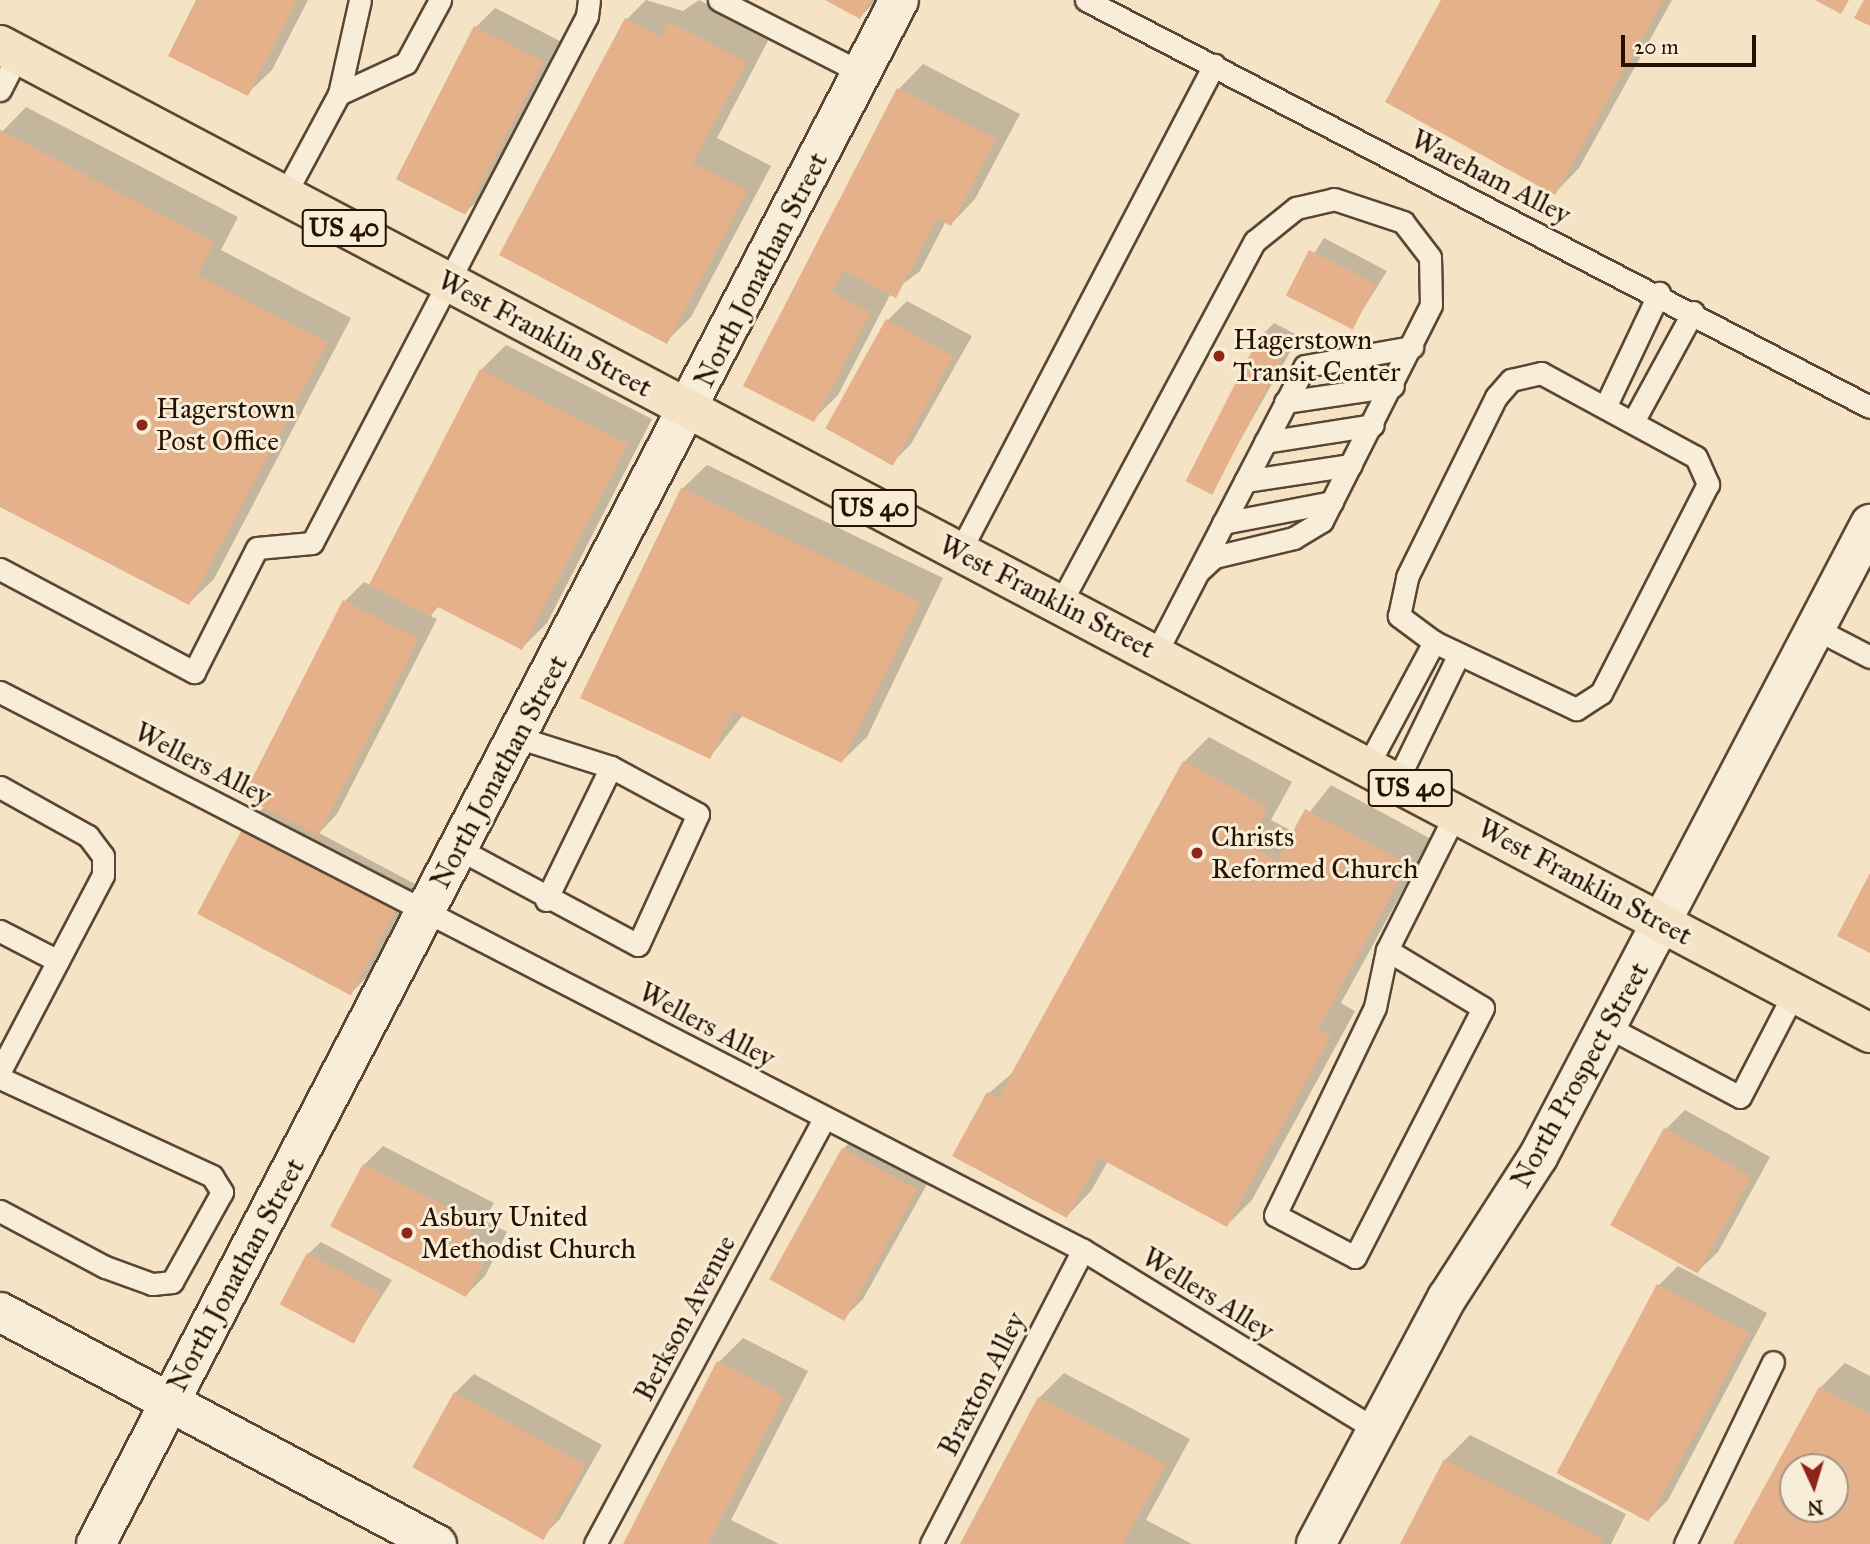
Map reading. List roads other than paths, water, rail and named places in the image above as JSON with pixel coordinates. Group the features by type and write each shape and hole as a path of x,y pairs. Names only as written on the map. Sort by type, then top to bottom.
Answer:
{"main road":[{"name":"North Jonathan Street","path":"96,1544 457,848 689,411 899,0"},
{"name":"West Franklin Street","path":"9,50 959,553 1156,653 1870,1033"},
{"name":"North Prospect Street","path":"1316,1544 1375,1429 1608,1027 1870,524"},
{"path":"0,1312 437,1544"}],"lane":[{"path":"284,196 340,94 360,0"},
{"path":"340,94 406,63 439,0"},
{"path":"0,569 194,672 257,548 312,543 445,282 587,16 589,0"},
{"path":"719,0 862,73"},
{"name":"Wareham Alley","path":"1086,0 1659,293 1870,407"},
{"path":"0,90 9,50"},
{"path":"959,553 1214,65"},
{"path":"1060,604 1232,277 1275,222 1296,208 1334,198 1380,210 1419,236 1433,281 1431,305 1393,386 1332,502 1308,531 1230,551 1199,571"},
{"path":"1607,403 1659,293"},
{"path":"1634,420 1693,312"},
{"path":"1156,653 1305,366 1412,347"},
{"path":"1541,373 1607,403 1634,420 1696,457 1708,484 1601,693 1576,709 1552,703 1434,642 1399,616 1407,578 1496,397 1511,380 1541,373"},
{"path":"1285,402 1393,386"},
{"path":"1265,442 1373,425"},
{"path":"1245,481 1351,465"},
{"path":"1223,523 1332,502"},
{"path":"1816,629 1870,657"},
{"path":"1382,773 1434,642"},
{"path":"1382,773 1459,654"},
{"name":"Wellers Alley","path":"0,692 427,908 824,1119 1083,1250 1375,1429"},
{"path":"457,848 546,900 638,945 698,814 611,767 517,737"},
{"path":"546,900 611,767"},
{"path":"0,787 88,836 103,856 103,875 0,1071"},
{"path":"1388,950 1483,1008 1355,1257 1275,1215 1375,1006 1388,950 1456,813"},
{"path":"0,931 58,961"},
{"path":"1608,1027 1740,1097 1794,993"},
{"path":"0,1078 212,1177 222,1192 172,1282 152,1284 105,1267 0,1211"},
{"name":"Berkson Avenue","path":"594,1544 824,1119"},
{"name":"Braxton Alley","path":"931,1544 1083,1250"},
{"path":"1685,1544 1773,1362"}],"place":[{"name":"Hagerstown Transit Center","path":"1219,356"},
{"name":"Hagerstown Post Office","path":"142,425"},
{"name":"Christs Reformed Church","path":"1197,853"},
{"name":"Asbury United Methodist Church","path":"407,1233"}]}
